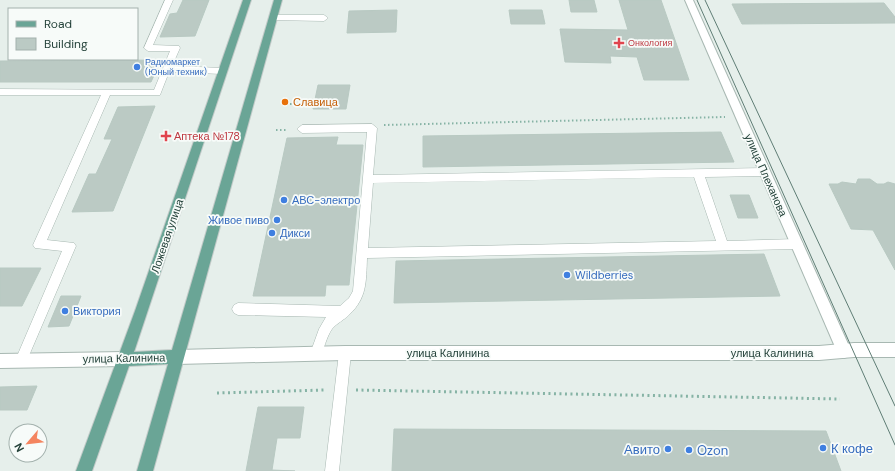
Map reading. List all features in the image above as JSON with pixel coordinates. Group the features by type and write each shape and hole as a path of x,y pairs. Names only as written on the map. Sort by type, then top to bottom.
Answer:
{"main road":[{"name":"Ложевая улица","path":"84,471 247,0"},
{"path":"145,471 278,0"},
{"name":"улица Калинина","path":"124,359 177,357"}],"street":[{"name":"улица Плеханова","path":"689,0 844,351"},
{"name":"улица Калинина","path":"177,357 345,353 894,352"},
{"name":"улица Калинина","path":"0,361 124,359"}],"lane":[{"path":"0,92 157,93 176,48 148,48 169,0"},
{"path":"273,18 324,18"},
{"path":"166,69 223,70"},
{"path":"21,361 70,246 39,245 107,92"},
{"path":"302,129 372,128 360,291 354,302 344,312 329,323 324,331 316,354"},
{"path":"368,179 765,172"},
{"path":"698,173 722,246"},
{"path":"362,253 797,244"},
{"path":"238,309 344,312"},
{"path":"332,471 345,353"}],"path":[{"path":"282,104 314,104"},
{"path":"372,128 390,123 740,116"},
{"path":"217,393 341,390 840,399"}],"building":[{"path":"183,0 209,0 195,36 160,37 170,14 177,13"},
{"path":"569,0 594,0 597,12 571,12"},
{"name":"Онкология","path":"619,0 661,0 689,80 644,80 637,57 610,56 611,63 565,62 560,29 628,30"},
{"path":"884,3 895,17 895,23 742,24 732,4"},
{"path":"397,10 396,32 347,33 349,11"},
{"path":"509,10 542,10 545,24 511,24"},
{"path":"161,60 151,82 0,82 0,61"},
{"path":"318,85 350,85 346,109 313,109"},
{"path":"155,106 113,211 72,212 89,174 96,174 112,139 104,139 118,107"},
{"path":"721,132 734,162 423,167 423,136"},
{"path":"338,137 336,145 363,145 349,285 326,285 325,296 253,296 287,138"},
{"path":"858,179 870,179 877,184 884,184 888,182 895,184 895,270 873,230 851,229 829,184 838,184 842,182 856,184"},
{"path":"730,195 749,195 758,218 738,218"},
{"path":"764,254 780,296 394,303 396,261"},
{"path":"0,268 41,268 22,306 0,306"},
{"name":"Виктория","path":"61,296 81,296 69,326 48,327"},
{"path":"37,386 27,410 0,410 0,387"},
{"path":"258,407 304,407 300,438 277,438 272,470 295,471 246,471"},
{"path":"394,429 826,431 841,471 392,471"}],"tram line":[{"path":"697,0 895,445"},
{"path":"705,0 895,406"}],"place":[{"name":"Онкология","path":"619,43"},
{"name":"Радиомаркет (Юный техник)","path":"137,67"},
{"name":"Славица","path":"285,102"},
{"name":"Аптека №178","path":"166,136"},
{"name":"АВС-электро","path":"284,200"},
{"name":"Живое пиво","path":"277,220"},
{"name":"Дикси","path":"272,233"},
{"name":"Wildberries","path":"567,275"},
{"name":"Виктория","path":"65,311"},
{"name":"К кофе","path":"823,448"},
{"name":"Авито","path":"668,449"},
{"name":"Ozon","path":"689,450"}]}
